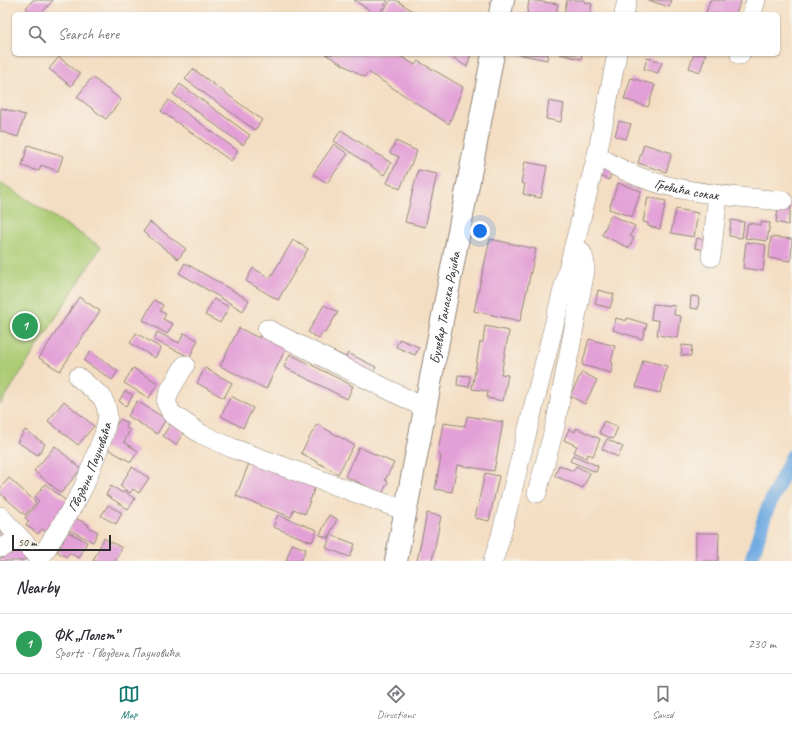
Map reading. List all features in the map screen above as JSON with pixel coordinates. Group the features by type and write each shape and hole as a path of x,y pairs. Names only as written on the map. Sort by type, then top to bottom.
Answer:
{"main road":[{"path":"500,12 503,0"},
{"name":"Булевар Танаска Рајића","path":"396,561 493,56"}],"street":[{"path":"624,12 627,0"},
{"path":"753,12 756,0"},
{"path":"493,561 500,539 597,156 617,56"},
{"name":"Гребића сокак","path":"597,156 657,184 682,190 718,195 783,201"},
{"path":"711,257 718,195"},
{"path":"537,493 555,426 586,271 583,254 574,246"},
{"path":"267,329 425,408"},
{"path":"185,365 170,390 166,402 171,413 201,434 263,460 406,511"},
{"name":"Гвоздена Пауновића","path":"0,516 40,560 78,496 104,434 108,416 102,397 78,377"},
{"path":"0,548 21,539"},
{"path":"500,539 500,561"}],"green space":[{"path":"0,182 101,247 0,405"}],"building":[{"path":"33,0 53,0 43,12 31,12 26,8"},
{"path":"354,0 388,0 380,12 372,12"},
{"path":"391,0 396,0 414,12 384,12 383,11"},
{"path":"529,0 558,4 556,12 527,12"},
{"path":"567,0 585,0 584,2 592,4 590,12 564,12"},
{"path":"648,0 672,0 669,7"},
{"path":"710,0 741,0 737,12 706,12"},
{"path":"328,56 400,56 415,65 418,61 463,87 449,124 368,72 364,77"},
{"path":"451,56 470,56 467,67"},
{"path":"527,56 548,56 547,60"},
{"path":"568,56 582,56 581,59"},
{"path":"693,56 705,56 700,72 689,68"},
{"path":"59,57 80,74 71,86 49,69"},
{"path":"647,58 662,62 658,73 644,69"},
{"path":"193,69 262,120 255,130 185,79"},
{"path":"92,77 121,100 106,119 77,97"},
{"path":"631,78 655,85 648,107 624,99"},
{"path":"180,84 250,135 243,145 173,94"},
{"path":"169,100 238,151 231,161 161,111"},
{"path":"549,101 564,104 561,122 546,119"},
{"path":"1,108 25,115 18,137 0,131"},
{"path":"619,121 631,124 626,139 615,136"},
{"path":"341,130 391,163 384,175 334,141"},
{"path":"396,141 417,151 400,189 387,183 399,157 390,153"},
{"path":"334,144 348,154 327,183 313,174"},
{"path":"644,144 672,153 666,172 638,163"},
{"path":"28,145 63,156 58,171 41,165 39,171 22,166"},
{"path":"525,162 547,166 541,198 523,194 525,184 521,183"},
{"path":"604,165 613,169 609,180 600,176"},
{"path":"418,170 437,174 425,227 405,222"},
{"path":"618,183 641,191 632,217 609,209"},
{"path":"648,197 666,201 660,229 648,226 648,223 643,222"},
{"path":"779,204 791,206 788,225 776,222"},
{"path":"676,209 698,213 694,237 671,233"},
{"path":"611,215 635,226 630,236 634,238 629,248 602,235"},
{"path":"731,220 744,222 742,238 729,236"},
{"path":"150,222 186,249 178,259 143,232"},
{"path":"761,222 770,223 767,241 745,238 748,223 761,225"},
{"path":"771,237 792,239 791,261 769,258"},
{"path":"697,238 707,240 705,250 695,248"},
{"path":"490,239 536,249 520,321 474,311"},
{"path":"293,240 308,249 278,300 246,281 253,268 270,278"},
{"path":"746,242 766,245 763,271 743,268"},
{"path":"185,263 249,300 243,311 179,273"},
{"path":"598,290 614,294 610,308 595,304"},
{"path":"691,296 699,297 698,309 690,308"},
{"path":"79,297 100,311 60,371 39,358"},
{"path":"214,299 229,307 220,323 205,315"},
{"path":"154,300 163,305 160,311 166,314 163,319 173,324 167,334 143,320"},
{"path":"653,304 675,306 674,315 681,316 678,338 657,335 659,321 651,319"},
{"path":"324,305 338,312 325,333 323,332 319,339 308,332"},
{"path":"616,318 626,321 627,318 647,324 642,339 613,330"},
{"path":"485,326 509,331 501,374 508,375 503,401 487,398 488,391 472,389 480,342 483,342"},
{"path":"239,328 259,338 260,335 286,348 266,389 220,366"},
{"path":"157,332 179,343 184,333 198,340 190,357 154,340"},
{"path":"136,333 161,348 155,358 130,343"},
{"path":"399,339 419,347 415,355 396,347"},
{"path":"589,339 615,346 611,363 613,363 611,373 582,365"},
{"path":"682,345 692,346 691,356 681,355"},
{"path":"328,349 346,357 348,353 376,367 371,377"},
{"path":"90,352 118,371 112,380 84,361"},
{"path":"290,354 353,386 347,399 284,367"},
{"path":"643,360 667,366 660,393 636,387"},
{"path":"133,368 158,383 149,398 124,383"},
{"path":"205,368 232,383 224,398 197,383"},
{"path":"582,372 597,380 585,404 570,396"},
{"path":"458,375 470,376 469,387 457,385"},
{"path":"125,391 133,395 126,406 119,401"},
{"path":"231,396 253,408 243,428 221,416"},
{"path":"64,401 94,426 78,445 48,421"},
{"path":"137,401 166,419 157,434 128,416"},
{"path":"467,416 503,422 494,471 457,465 452,492 435,489 441,457 438,452 443,423 465,426"},
{"path":"120,419 128,423 126,428 130,430 124,442 138,451 131,462 104,447"},
{"path":"604,421 618,427 613,439 599,433"},
{"path":"171,423 184,431 176,445 163,436"},
{"path":"317,424 354,445 338,474 301,453"},
{"path":"576,428 600,439 593,456 588,454 586,458 574,452 577,446 564,440 569,429 575,432"},
{"path":"25,430 45,444 38,455 17,442"},
{"path":"607,439 623,447 618,457 602,449"},
{"path":"55,446 81,469 61,493 34,471"},
{"path":"359,447 394,463 385,480 388,482 382,494 345,476"},
{"path":"573,455 598,466 596,472 570,461"},
{"path":"250,461 315,487 305,514 294,509 291,517 236,496"},
{"path":"559,465 573,471 576,466 590,473 583,488 555,476"},
{"path":"132,467 149,478 139,493 133,489 130,493 120,486"},
{"path":"485,473 499,476 489,521 475,518"},
{"path":"9,478 36,502 25,515 0,493 0,488"},
{"path":"45,484 69,503 46,532 42,529 38,534 26,525 29,521 25,518 39,501 35,497"},
{"path":"111,486 123,493 124,491 135,499 128,509 106,495"},
{"path":"108,505 122,513 116,524 101,516"},
{"path":"427,513 441,516 432,561 417,561"},
{"path":"278,515 317,530 312,542 273,527"},
{"path":"329,515 337,519 328,538 320,535"},
{"path":"75,518 89,525 88,527 98,532 93,542 69,530"},
{"path":"0,530 6,537 0,541"},
{"path":"68,532 87,542 79,558 69,553 67,557 57,552"},
{"path":"696,533 719,533 718,561 696,561"},
{"path":"331,535 355,544 350,557 326,548"},
{"path":"104,538 122,548 115,561 93,561"},
{"path":"292,544 306,549 301,561 286,561"},
{"path":"21,545 27,559 21,561 0,561 0,555"}],"waterway":[{"path":"751,561 766,512 792,456"}],"place":[{"name":"ФК „Полет”","path":"25,326"}]}
